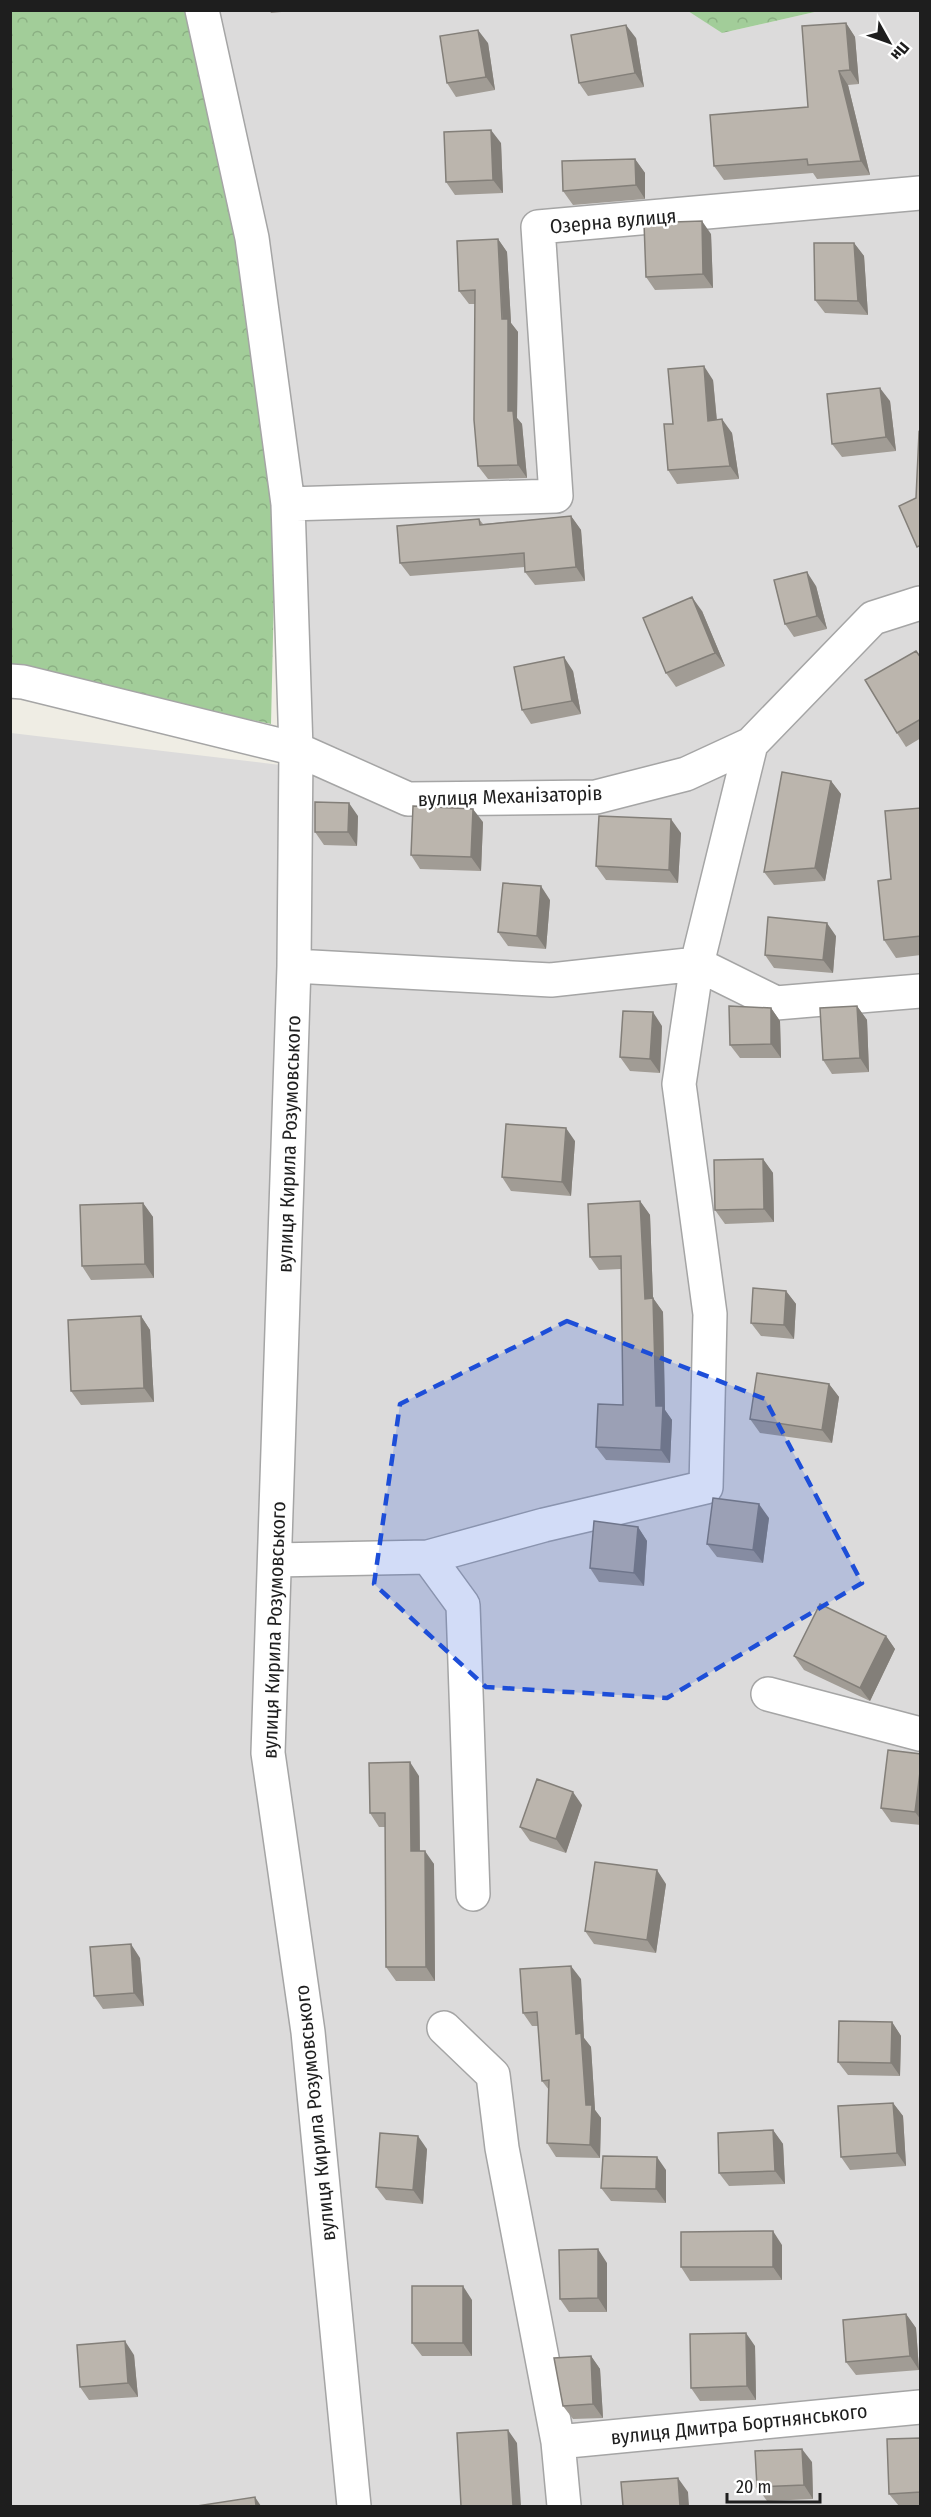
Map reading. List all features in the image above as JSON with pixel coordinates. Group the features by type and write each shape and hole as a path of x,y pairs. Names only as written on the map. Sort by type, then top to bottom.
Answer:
{"street":[{"name":"вулиця Кирила Розумовського","path":"202,10 252,238 288,504 296,749 294,966 268,1753 308,2032 354,2506"},
{"name":"Озерна вулиця","path":"288,504 556,496 538,227 921,193"},
{"name":"вулиця Механізаторів","path":"10,681 296,749 408,799 596,797 686,774 751,744 873,618 921,603"},
{"path":"275,1560 428,1557 544,1525 706,1487 710,1314 679,1084 696,964 751,744"},
{"path":"294,966 552,981 696,964 776,1003 921,991"},
{"path":"428,1557 463,1605 473,1894"},
{"path":"768,1695 921,1734"},
{"path":"444,2028 493,2075 502,2148 558,2442 564,2506"},
{"name":"вулиця Дмитра Бортнянського","path":"558,2442 921,2407"}],"highlighted area":[{"path":"567,1321 765,1399 862,1583 667,1698 486,1687 374,1584 400,1404"}],"shaded area":[{"path":"688,10 722,33 819,11 920,11 920,2506 11,2506 11,733 306,768 218,11"}],"green space":[{"path":"10,11 201,11 276,506 271,724 11,672"},
{"path":"688,11 819,11 722,33"}],"building":[{"path":"846,23 850,70 839,71 861,161 808,165 807,159 714,166 710,115 808,107 802,26"},
{"path":"626,25 635,73 579,83 571,35"},
{"path":"478,30 486,77 447,83 440,36"},
{"path":"491,130 493,180 446,182 444,132"},
{"path":"635,159 636,185 563,191 562,161"},
{"path":"702,221 703,274 646,277 644,223"},
{"path":"498,239 502,319 508,319 508,411 513,411 518,465 478,466 474,420 475,290 459,291 457,241"},
{"path":"814,243 854,243 858,301 815,300"},
{"path":"704,366 708,421 722,419 730,466 668,470 664,424 673,424 668,369"},
{"path":"880,388 886,437 832,444 827,394"},
{"path":"919,433 921,437 921,545 917,547 899,506 916,498"},
{"path":"571,516 576,567 525,572 524,553 400,563 397,526 479,519 480,525"},
{"path":"807,572 817,616 785,624 774,580"},
{"path":"692,597 715,653 666,673 643,618"},
{"path":"916,651 921,658 921,719 897,733 865,680"},
{"path":"564,657 572,701 522,710 514,667"},
{"path":"782,772 831,781 815,868 764,872"},
{"path":"315,802 349,803 348,832 315,832"},
{"path":"413,806 473,809 471,857 411,855"},
{"path":"921,808 921,936 884,940 878,881 891,879 885,811"},
{"path":"599,816 671,819 669,870 596,866"},
{"path":"503,883 541,886 537,936 498,932"},
{"path":"768,917 827,923 823,960 765,955"},
{"path":"729,1006 771,1008 771,1044 730,1045"},
{"path":"857,1006 860,1058 823,1060 820,1008"},
{"path":"623,1011 653,1012 650,1059 620,1057"},
{"path":"506,1124 566,1128 562,1182 502,1177"},
{"path":"763,1159 764,1209 715,1210 714,1160"},
{"path":"640,1201 645,1299 653,1298 656,1406 663,1406 661,1450 596,1447 598,1404 623,1405 621,1256 590,1257 588,1204"},
{"path":"143,1203 145,1264 82,1266 80,1205"},
{"path":"753,1288 786,1291 784,1325 751,1323"},
{"path":"141,1316 144,1388 71,1391 68,1320"},
{"path":"757,1373 829,1384 822,1430 750,1419"},
{"path":"713,1498 759,1504 753,1550 707,1544"},
{"path":"594,1521 638,1527 634,1573 590,1568"},
{"path":"820,1604 886,1636 860,1688 794,1656"},
{"path":"888,1750 921,1754 915,1812 881,1808"},
{"path":"410,1762 411,1851 425,1851 426,1967 386,1967 385,1813 370,1813 369,1763"},
{"path":"537,1779 573,1792 556,1839 520,1827"},
{"path":"595,1862 657,1870 647,1940 585,1931"},
{"path":"131,1944 134,1993 94,1996 90,1947"},
{"path":"571,1966 576,2034 581,2033 586,2105 592,2105 590,2145 547,2143 549,2080 542,2081 537,2012 523,2013 520,1969"},
{"path":"839,2021 892,2022 891,2063 838,2062"},
{"path":"893,2103 897,2153 841,2157 838,2106"},
{"path":"773,2130 775,2171 719,2173 718,2133"},
{"path":"380,2133 418,2136 413,2190 376,2187"},
{"path":"603,2156 657,2157 656,2189 601,2188"},
{"path":"773,2231 773,2267 681,2267 681,2232"},
{"path":"598,2249 598,2298 560,2299 559,2250"},
{"path":"412,2286 463,2286 463,2343 412,2343"},
{"path":"906,2314 910,2356 846,2362 843,2320"},
{"path":"746,2333 747,2386 691,2388 690,2334"},
{"path":"125,2341 128,2383 80,2387 77,2345"},
{"path":"591,2356 593,2404 563,2406 554,2358"},
{"path":"508,2430 513,2506 461,2506 457,2433"},
{"path":"921,2438 921,2492 889,2494 887,2439"},
{"path":"802,2449 804,2485 757,2487 755,2451"},
{"path":"678,2478 680,2506 623,2506 621,2482"},
{"path":"255,2497 256,2506 197,2506"}]}
